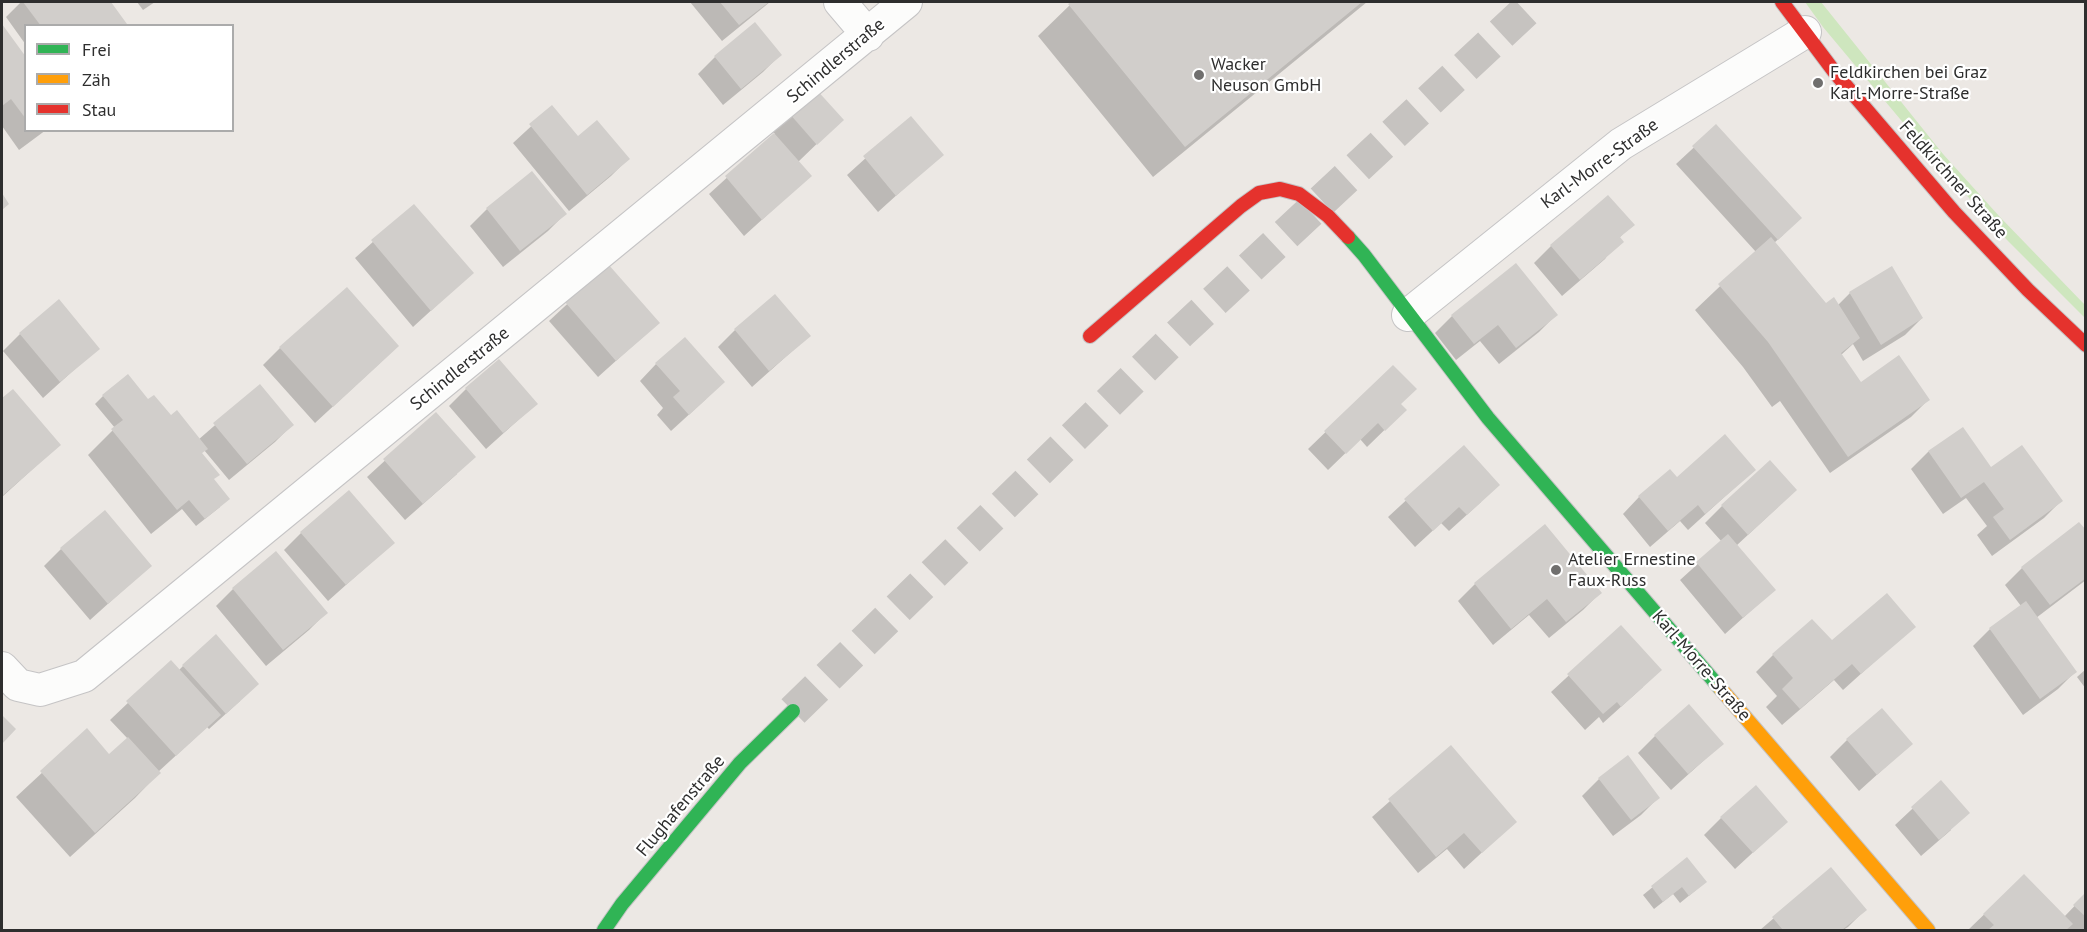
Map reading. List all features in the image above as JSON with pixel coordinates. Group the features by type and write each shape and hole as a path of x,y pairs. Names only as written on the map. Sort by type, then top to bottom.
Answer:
{"street":[{"path":"840,2 868,34"},
{"name":"Schindlerstraße","path":"2,668 18,685 40,690 84,676 906,2"},
{"name":"Feldkirchner Straße","path":"1782,2 1836,74 1954,212 2028,291 2085,345"},
{"name":"Karl-Morre-Straße","path":"1408,315 1621,144 1805,32"},
{"name":"Karl-Morre-Straße","path":"1090,336 1259,193 1280,189 1299,194 1328,216 1364,255 1488,418 1928,930"},
{"name":"Flughafenstraße","path":"604,930 622,904 740,763 793,711"}],"green space":[{"path":"1805,2 1821,2 1943,154 2085,305 2085,318 2008,241 1931,156 1823,27"}],"building":[{"path":"23,2 111,2 127,24 40,24"},
{"path":"720,2 769,2 739,25"},
{"name":"Wacker Neuson GmbH","path":"1071,2 1362,2 1185,147 1068,4"},
{"path":"755,22 782,55 741,89 714,56"},
{"path":"2,24 24,54 24,116 11,99 2,106"},
{"path":"815,88 844,120 817,145 789,113"},
{"path":"552,105 578,136 597,120 630,159 587,195 529,124"},
{"path":"911,116 944,155 896,196 863,156"},
{"path":"1716,124 1802,218 1778,240 1692,146"},
{"path":"774,133 812,176 762,220 725,176"},
{"path":"532,171 567,214 520,251 486,208"},
{"path":"2,193 9,204 2,210"},
{"path":"1608,195 1635,225 1620,237 1624,242 1580,280 1550,245"},
{"path":"414,204 474,273 431,311 371,240"},
{"path":"1771,237 1826,303 1834,297 1860,338 1841,353 1861,382 1899,355 1930,400 1848,457 1768,342 1718,284"},
{"path":"1516,263 1558,315 1516,348 1498,325 1474,344 1451,315"},
{"path":"608,264 660,323 616,361 565,302"},
{"path":"1892,266 1923,318 1881,345 1849,292"},
{"path":"347,287 399,346 333,407 279,347"},
{"path":"775,294 811,336 769,371 734,329"},
{"path":"59,299 100,349 60,382 19,333"},
{"path":"685,337 725,382 689,415 673,397 680,391 655,363"},
{"path":"499,359 538,404 503,433 465,388"},
{"path":"1393,365 1417,389 1401,404 1407,410 1385,431 1378,423 1346,454 1324,431"},
{"path":"128,374 148,399 154,395 171,415 177,410 208,449 202,453 220,475 214,479 230,499 205,519 189,500 177,510 111,429 123,420 102,395"},
{"path":"260,384 294,425 247,464 213,423"},
{"path":"13,389 61,445 2,496 2,398"},
{"path":"436,412 476,457 423,504 383,459"},
{"path":"1963,427 1991,467 2022,445 2063,501 2010,540 1993,517 2004,509 1984,482 1961,498 1928,451"},
{"path":"1725,434 1756,470 1705,514 1698,505 1668,531 1638,496 1670,469 1677,477"},
{"path":"1464,445 1500,485 1467,515 1459,507 1433,531 1404,499"},
{"path":"1770,460 1797,490 1748,535 1721,505"},
{"path":"349,490 395,543 346,585 300,532"},
{"path":"105,510 152,566 108,604 60,548"},
{"path":"2079,522 2086,530 2086,578 2050,605 2021,567"},
{"path":"1545,524 1602,593 1566,622 1547,599 1511,629 1474,583"},
{"path":"1728,534 1776,590 1743,618 1696,562"},
{"path":"276,551 328,613 283,650 232,588"},
{"path":"1887,593 1916,627 1861,674 1852,664 1800,709 1782,689 1793,678 1772,654 1812,619 1832,640"},
{"path":"2026,601 2077,672 2040,699 1989,628"},
{"path":"1621,625 1662,670 1621,707 1617,702 1603,714 1567,674"},
{"path":"216,634 259,684 226,714 182,665"},
{"path":"171,660 221,715 176,756 126,701"},
{"path":"1689,704 1724,744 1688,774 1654,735"},
{"path":"1882,708 1913,744 1877,775 1846,739"},
{"path":"2,715 16,729 2,744"},
{"path":"87,728 109,754 128,737 161,773 95,833 40,771"},
{"path":"1451,745 1517,822 1482,853 1464,833 1436,857 1388,799"},
{"path":"1628,755 1660,798 1631,820 1598,778"},
{"path":"1941,780 1970,813 1939,840 1911,807"},
{"path":"1756,785 1788,822 1753,853 1720,817"},
{"path":"1687,857 1707,882 1689,896 1682,887 1663,902 1651,886"},
{"path":"1831,867 1867,910 1842,930 1783,930 1772,917"},
{"path":"2024,874 2073,924 2066,930 1988,930 1994,925 1983,914"},
{"path":"2086,892 2086,917 2073,905"}],"tunnel":[{"path":"793,711 1180,333 1535,2"}],"traffic: fast":[{"path":"1348,237 1488,418 1720,688"},
{"path":"604,930 622,904 740,763 793,711"}],"traffic: slow":[{"path":"1720,688 1928,930"}],"traffic: jam":[{"path":"1782,2 1836,74 1954,212 2028,290 2086,345"},
{"path":"1090,336 1259,193 1280,189 1299,194 1328,216 1348,237"}],"place":[{"name":"Wacker Neuson GmbH","path":"1199,75"},
{"name":"Feldkirchen bei Graz Karl-Morre-Straße","path":"1818,83"},
{"name":"Atelier Ernestine Faux-Russ","path":"1556,570"}]}
